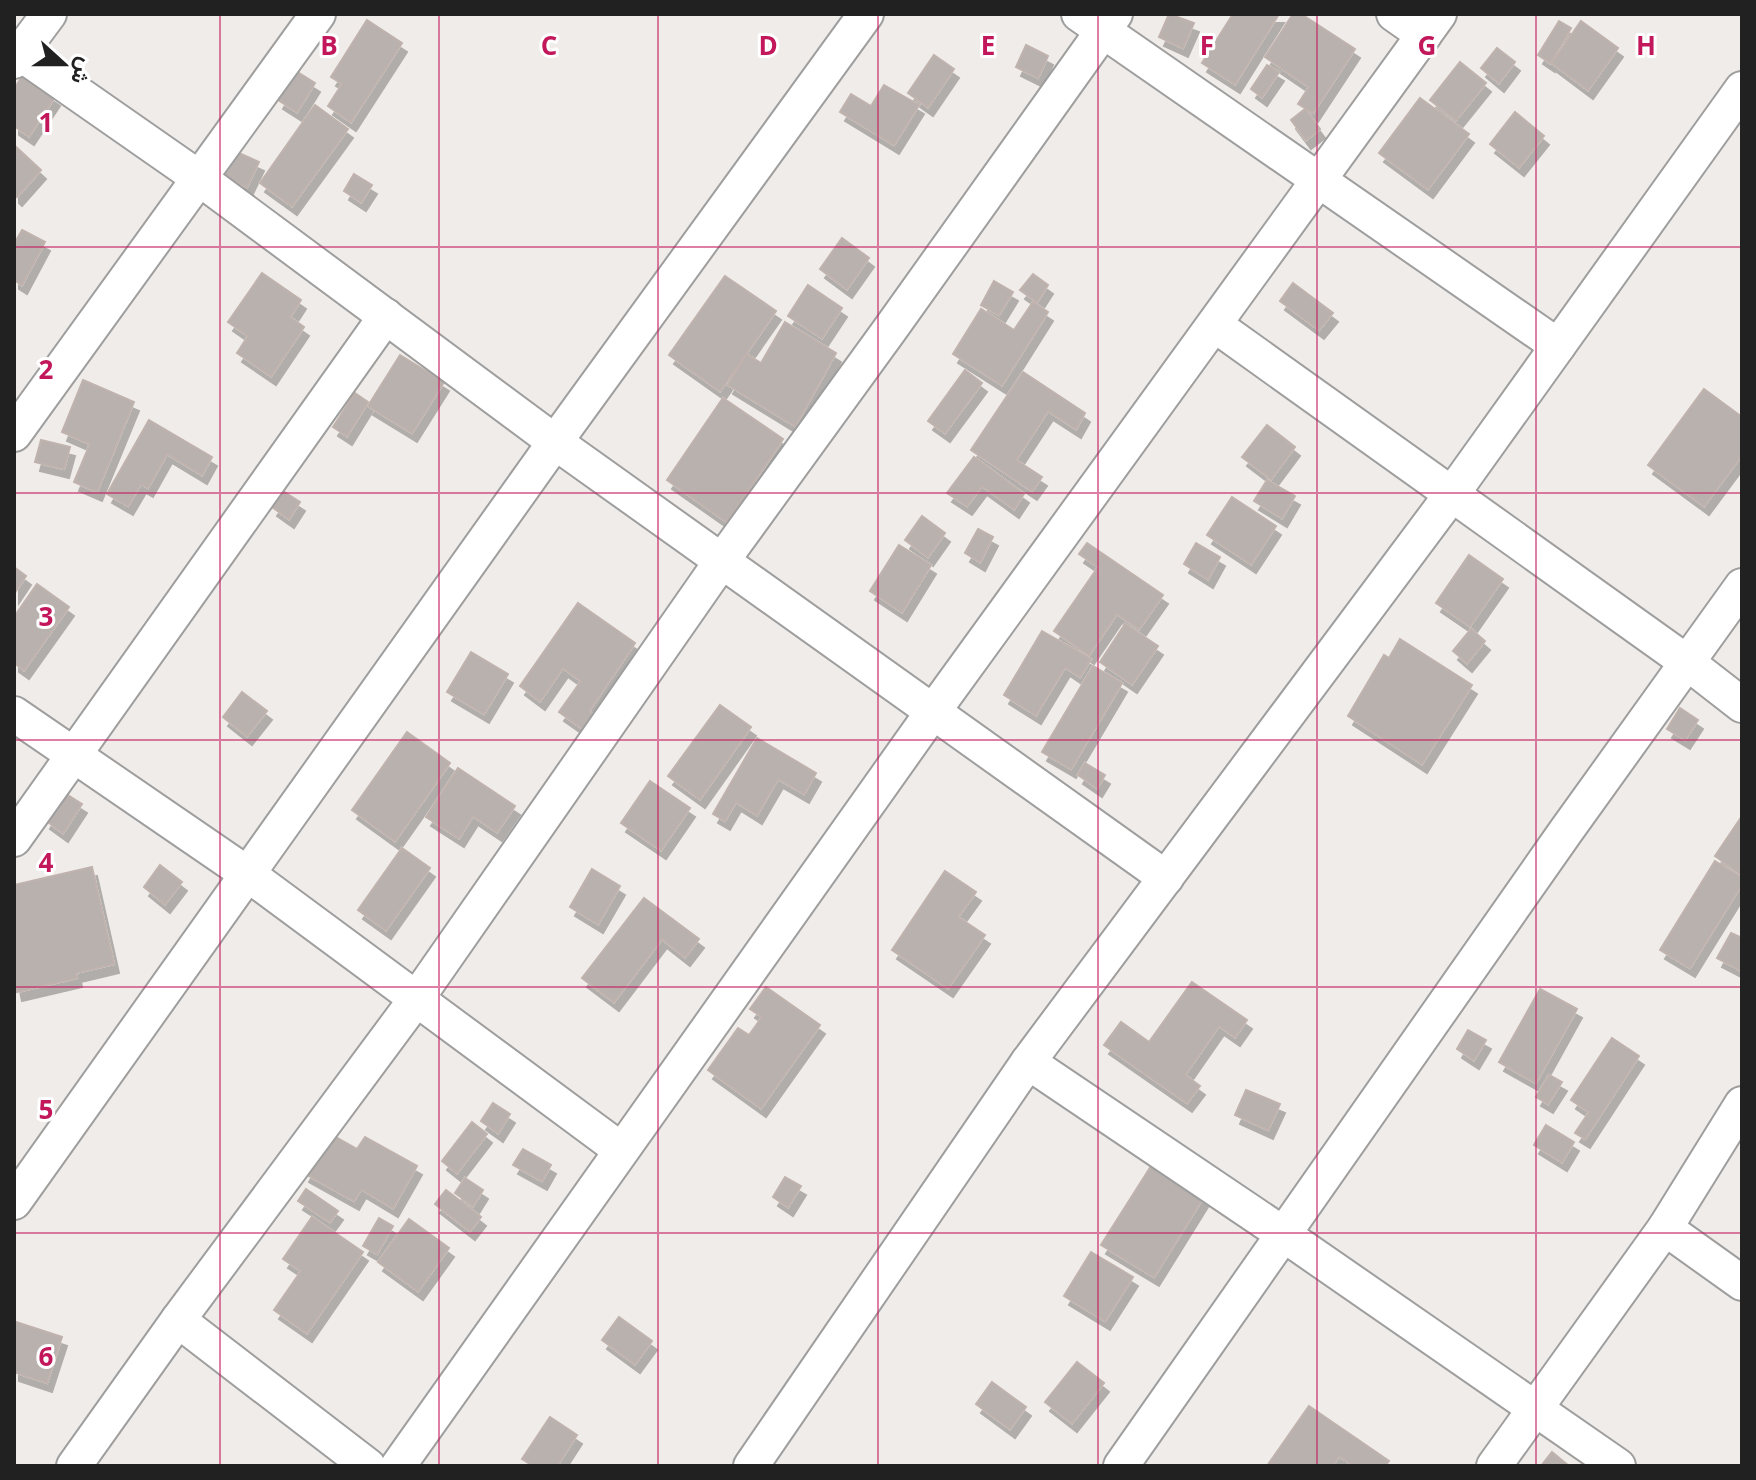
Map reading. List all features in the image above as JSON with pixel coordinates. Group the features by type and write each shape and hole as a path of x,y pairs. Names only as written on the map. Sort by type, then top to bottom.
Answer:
{"street":[{"path":"49,14 16,55 199,178 555,442 1166,878"},
{"path":"14,434 318,14"},
{"path":"14,1202 555,442 866,14"},
{"path":"398,1466 932,713 1431,24 1394,14"},
{"path":"74,1466 178,1320 417,998 721,562 891,328 1099,20 1319,181 1558,346"},
{"path":"751,1466 1028,1062 1452,494 1742,89"},
{"path":"14,839 386,316"},
{"path":"1215,325 1688,663 1742,705"},
{"path":"1121,1466 1742,586"},
{"path":"14,714 249,875 621,1150"},
{"path":"1028,1062 1618,1466"},
{"path":"1494,1466 1665,1228 1742,1104"},
{"path":"1665,1228 1742,1283"},
{"path":"178,1320 368,1466"}],"building":[{"path":"1169,14 1194,23 1183,48 1159,37"},
{"path":"1233,14 1279,14 1235,84 1202,63"},
{"path":"1293,14 1301,14 1355,49 1313,113 1298,104 1309,87 1265,57"},
{"path":"367,20 402,43 351,122 328,106 342,84 331,77"},
{"path":"1559,21 1571,28 1550,63 1538,55"},
{"path":"1581,21 1618,48 1588,90 1552,63"},
{"path":"1026,45 1048,56 1038,78 1016,67"},
{"path":"1497,48 1515,62 1499,83 1481,68"},
{"path":"934,55 954,69 928,107 908,93"},
{"path":"1460,62 1486,83 1456,120 1430,100"},
{"path":"1267,65 1279,72 1262,97 1251,89"},
{"path":"296,71 315,83 297,112 278,100"},
{"path":"23,75 55,97 29,136 14,126 14,89"},
{"path":"884,85 919,105 894,145 840,112 851,94 871,106"},
{"path":"1420,98 1469,134 1428,189 1379,153"},
{"path":"315,105 348,129 292,206 260,183"},
{"path":"1305,109 1320,129 1306,140 1291,120"},
{"path":"1515,112 1544,136 1519,167 1490,144"},
{"path":"14,145 41,170 17,197 14,194"},
{"path":"232,150 259,162 247,187 220,175"},
{"path":"354,174 372,185 361,202 344,191"},
{"path":"22,230 45,242 22,285 14,280 14,244"},
{"path":"842,238 869,258 847,289 820,269"},
{"path":"262,273 301,300 290,317 304,327 271,376 237,353 248,336 228,322"},
{"path":"1033,274 1048,285 1037,302 1020,290"},
{"path":"725,276 776,311 720,391 669,355"},
{"path":"994,281 1013,292 999,315 981,305"},
{"path":"1293,283 1333,313 1319,330 1280,301"},
{"path":"808,285 842,308 822,338 788,316"},
{"path":"1033,302 1048,312 1002,385 953,354 981,309 1014,330"},
{"path":"785,322 836,353 795,426 728,385 746,354 761,363"},
{"path":"400,355 444,382 412,433 368,406"},
{"path":"965,370 982,383 945,433 928,421"},
{"path":"1023,372 1085,413 1076,429 1048,411 1016,460 1042,477 1032,491 971,450"},
{"path":"83,380 134,402 97,492 74,482 90,444 62,432"},
{"path":"1704,389 1742,417 1742,455 1704,506 1648,465"},
{"path":"355,393 368,402 347,436 333,427"},
{"path":"723,398 783,439 727,522 667,480"},
{"path":"149,420 212,457 202,475 167,454 148,488 141,484 128,506 107,494"},
{"path":"1267,425 1295,447 1271,479 1242,457"},
{"path":"41,440 70,447 64,469 35,462"},
{"path":"974,457 1024,494 1014,509 982,486 967,506 947,493"},
{"path":"1267,480 1295,496 1282,518 1254,501"},
{"path":"283,491 300,502 289,519 272,507"},
{"path":"1232,497 1276,526 1251,564 1207,535"},
{"path":"922,516 945,533 928,557 905,540"},
{"path":"978,529 993,537 980,562 965,553"},
{"path":"1087,543 1163,595 1139,629 1117,614 1089,655 1054,631 1098,567 1079,554"},
{"path":"1196,543 1220,557 1208,579 1184,564"},
{"path":"899,545 931,565 902,612 870,591"},
{"path":"1469,555 1503,579 1470,626 1436,603"},
{"path":"14,567 26,576 14,594"},
{"path":"37,584 69,607 24,670 14,663 14,617"},
{"path":"578,603 635,643 589,711 600,720 590,734 559,712 581,681 563,668 540,701 520,686"},
{"path":"1125,624 1158,646 1132,684 1100,662"},
{"path":"1471,629 1485,641 1467,663 1453,651"},
{"path":"1042,631 1091,659 1080,677 1065,667 1036,715 1004,695"},
{"path":"1400,639 1472,685 1422,764 1348,716 1384,655 1389,658"},
{"path":"471,652 508,674 484,714 447,692"},
{"path":"1093,666 1122,683 1071,769 1042,752"},
{"path":"242,692 267,711 247,736 223,717"},
{"path":"720,705 751,727 700,799 668,776"},
{"path":"1680,708 1698,720 1685,740 1667,729"},
{"path":"407,732 450,763 395,841 352,810"},
{"path":"757,738 816,773 804,794 778,779 757,815 736,802 725,821 713,814"},
{"path":"1085,763 1105,775 1097,788 1078,775"},
{"path":"458,768 515,806 497,832 473,816 459,838 426,817"},
{"path":"650,781 690,808 661,850 621,823"},
{"path":"63,792 82,804 63,833 45,820"},
{"path":"1742,816 1742,875 1715,856"},
{"path":"402,848 430,868 386,930 358,910"},
{"path":"1715,861 1742,878 1742,884 1690,968 1660,950"},
{"path":"160,865 182,882 165,904 144,887"},
{"path":"92,867 114,964 76,973 77,978 17,992 14,978 14,885"},
{"path":"592,869 620,886 598,924 570,907"},
{"path":"945,871 976,892 958,917 985,935 948,988 892,950"},
{"path":"644,898 699,939 685,957 662,939 614,1002 582,978"},
{"path":"1731,933 1742,938 1742,971 1717,958"},
{"path":"1192,982 1247,1020 1235,1037 1219,1026 1185,1075 1200,1086 1187,1103 1104,1045 1121,1022 1149,1042"},
{"path":"766,987 820,1025 761,1108 708,1070 738,1028 749,1035 762,1017 750,1009"},
{"path":"1540,989 1577,1009 1536,1083 1499,1062"},
{"path":"1468,1030 1486,1040 1474,1060 1457,1049"},
{"path":"1612,1038 1639,1056 1585,1139 1575,1133 1589,1112 1571,1100"},
{"path":"1549,1075 1562,1082 1548,1104 1536,1097"},
{"path":"1246,1090 1280,1104 1268,1130 1235,1115"},
{"path":"493,1103 510,1114 498,1133 481,1121"},
{"path":"472,1122 487,1134 457,1173 442,1161"},
{"path":"1546,1125 1574,1142 1562,1162 1534,1145"},
{"path":"327,1132 357,1149 365,1137 417,1166 393,1208 361,1189 354,1201 304,1173"},
{"path":"523,1149 551,1165 542,1181 513,1165"},
{"path":"1151,1166 1203,1198 1154,1277 1101,1245"},
{"path":"785,1177 801,1186 788,1207 773,1197"},
{"path":"465,1178 483,1190 473,1206 455,1193"},
{"path":"306,1189 338,1211 330,1222 298,1201"},
{"path":"446,1190 481,1217 470,1231 435,1204"},
{"path":"312,1217 363,1252 307,1333 274,1310 301,1271 283,1259"},
{"path":"379,1218 393,1226 377,1254 363,1246"},
{"path":"409,1219 449,1248 418,1291 378,1262"},
{"path":"1091,1252 1133,1277 1105,1321 1064,1296"},
{"path":"619,1317 652,1341 635,1364 602,1340"},
{"path":"16,1322 62,1337 47,1383 14,1372"},
{"path":"1077,1362 1104,1383 1072,1423 1045,1402"},
{"path":"992,1382 1026,1407 1010,1429 976,1404"},
{"path":"1309,1406 1389,1461 1385,1466 1354,1466 1339,1456 1333,1466 1267,1466"},
{"path":"550,1417 577,1435 557,1466 533,1466 522,1459"},
{"path":"1552,1452 1569,1466 1541,1466"}]}
